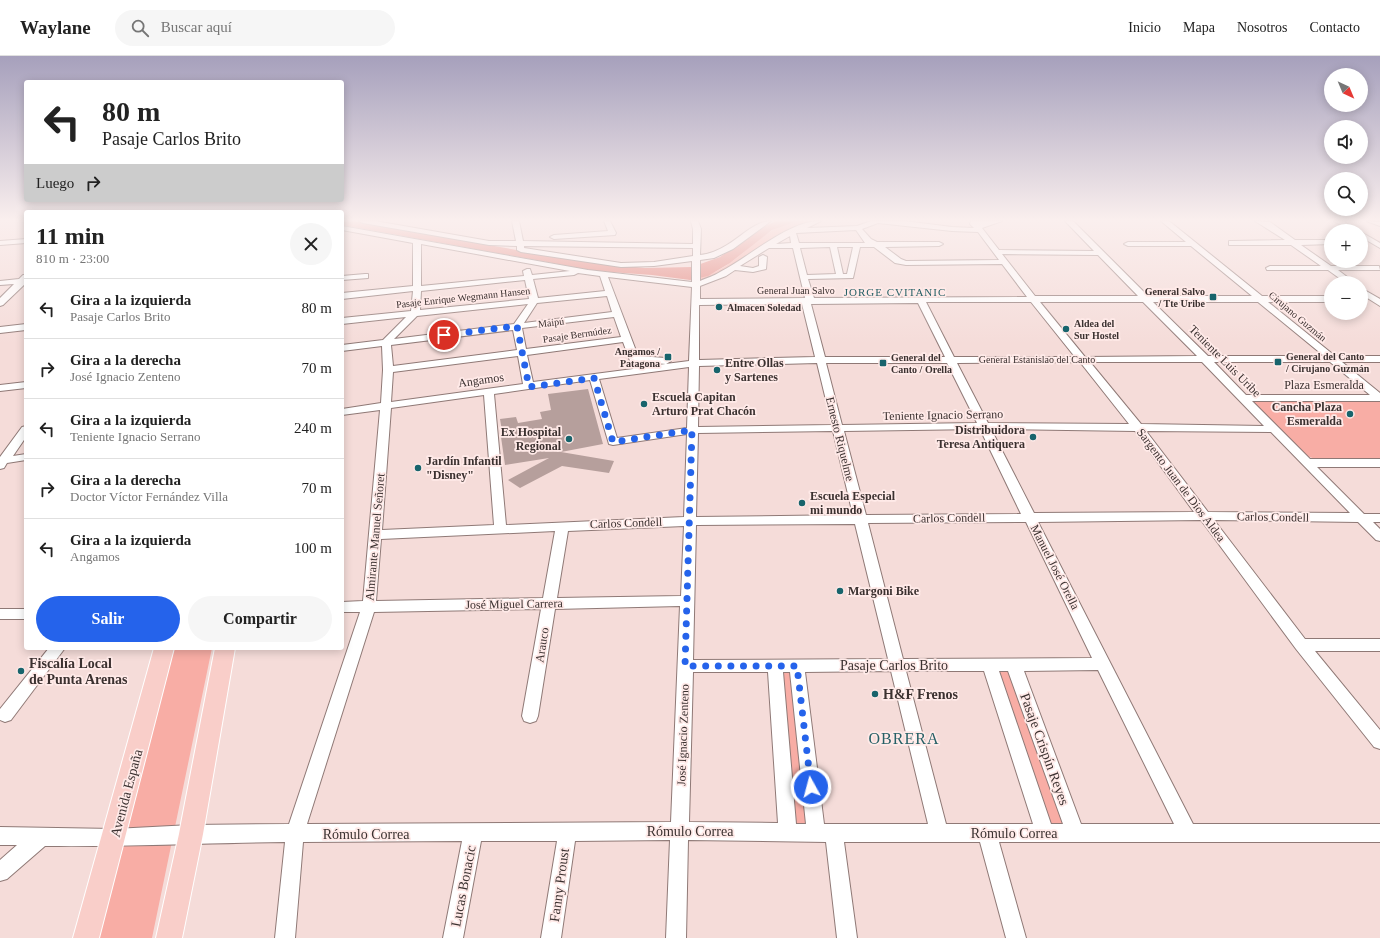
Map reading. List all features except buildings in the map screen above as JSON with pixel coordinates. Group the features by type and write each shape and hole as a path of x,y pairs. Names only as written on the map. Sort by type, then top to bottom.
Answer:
{"main road":[{"name":"Avenida España","path":"86,938 163,650"},
{"path":"168,938 191,834 225,650"}],"street":[{"path":"386,342 415,313 417,262"},
{"path":"525,262 534,301 517,326 529,387"},
{"path":"536,262 588,272 696,286 723,274 741,262"},
{"path":"599,262 621,265 680,262"},
{"name":"José Ignacio Zenteno","path":"676,938 690,521 696,262"},
{"path":"734,267 742,270 760,269 763,267 763,262"},
{"name":"Ernesto Riquelme","path":"800,262 820,360 938,833"},
{"path":"837,262 840,276"},
{"path":"804,277 850,276 853,262"},
{"path":"903,262 988,262"},
{"name":"Sargento Juan de Dios Aldea","path":"1004,262 1138,428 1301,645 1380,742"},
{"name":"Teniente Luis Uribe","path":"1109,262 1380,537"},
{"name":"Cirujano Guzmán","path":"1216,262 1380,398"},
{"path":"1270,268 1324,268"},
{"path":"1329,268 1341,276"},
{"path":"1368,268 1379,268"},
{"path":"344,296 588,272"},
{"path":"603,274 639,371"},
{"path":"344,278 365,276"},
{"path":"0,283 24,279"},
{"path":"0,303 24,280"},
{"name":"General Juan Salvo","path":"696,286 718,301"},
{"name":"Pasaje Enrique Wegmann Hansen","path":"344,321 610,293"},
{"path":"1368,294 1378,300"},
{"name":"General Juan Salvo","path":"696,302 1033,299 1324,299"},
{"path":"1368,299 1378,300"},
{"name":"Manuel José Orella","path":"921,300 1188,834"},
{"name":"Maipú","path":"344,348 617,314"},
{"path":"0,330 24,327"},
{"name":"Pasaje Bermúdez","path":"388,370 626,339"},
{"name":"Almirante Manuel Señoret","path":"286,938 295,834 369,607 386,406 388,370 386,342"},
{"path":"635,359 645,361 694,362"},
{"name":"General Estanislao del Canto","path":"694,362 950,359 1380,359"},
{"name":"Angamos","path":"344,412 594,378 694,362"},
{"name":"Teniente Ignacio Serrano","path":"594,378 613,442 692,430 984,426 1274,429"},
{"path":"0,388 24,385"},
{"path":"489,392 500,528"},
{"name":"Plaza Esmeralda","path":"1243,398 1380,398"},
{"path":"1,462 24,432"},
{"path":"1,462 24,457"},
{"path":"1307,463 1380,462"},
{"name":"Carlos Condell","path":"375,534 690,521 1204,516 1380,518"},
{"name":"Arauco","path":"530,716 562,526"},
{"name":"José Miguel Carrera","path":"344,607 687,601"},
{"path":"0,614 24,614"},
{"path":"1301,645 1380,645"},
{"path":"5,715 56,650"},
{"name":"Pasaje Crispín Reyes","path":"1014,664 1076,834"},
{"name":"Pasaje Carlos Brito","path":"685,666 1103,664"},
{"name":"Pasaje Crispín Reyes","path":"990,665 1045,833"},
{"path":"775,666 788,833"},
{"path":"797,666 825,833 847,938"},
{"name":"Rómulo Correa","path":"0,836 114,838 191,834 680,831 788,833 1380,834"},
{"name":"Fanny Proust","path":"552,938 566,832"},
{"name":"Lucas Bonacic","path":"453,938 473,833"},
{"path":"987,833 1016,938"},
{"path":"0,872 41,837"}],"shaded area":[{"path":"547,262 587,262 645,268 692,267 706,262 731,262 708,276 690,280 652,275 596,271"},
{"path":"731,262 737,262 725,270 700,282 700,277 720,270"},
{"path":"1372,399 1380,402 1380,460 1318,460 1307,456 1253,404 1257,400"},
{"path":"169,650 212,650 152,938 91,938"},
{"path":"999,670 1011,670 1065,823 1051,823"},
{"path":"780,672 792,672 807,825 793,825"}],"place":[{"name":"General Salvo / Tte Uribe","path":"1213,297"},
{"name":"Almacen Soledad","path":"719,307"},
{"name":"Aldea del Sur Hostel","path":"1066,329"},
{"name":"Angamos / Patagona","path":"668,357"},
{"name":"General del Canto / Cirujano Guzmán","path":"1278,362"},
{"name":"General del Canto / Orella","path":"883,363"},
{"name":"Entre Ollas y Sartenes","path":"717,370"},
{"name":"Escuela Capitan Arturo Prat Chacón","path":"644,404"},
{"name":"Cancha Plaza Esmeralda","path":"1350,414"},
{"name":"Distribuidora Teresa Antiquera","path":"1033,437"},
{"name":"Ex Hospital Regional","path":"569,439"},
{"name":"Jardín Infantil \"Disney\"","path":"418,468"},
{"name":"Escuela Especial mi mundo","path":"802,503"},
{"name":"Margoni Bike","path":"840,591"},
{"name":"Fiscalía Local de Punta Arenas","path":"21,671"},
{"name":"H&F Frenos","path":"875,694"}],"district":[{"name":"JORGE CVITANIC","path":"895,292"},
{"name":"OBRERA","path":"904,738"}],"route":[{"path":"444,335 517,326 529,387 594,378 613,442 692,430 685,666 797,666 811,787"}]}
